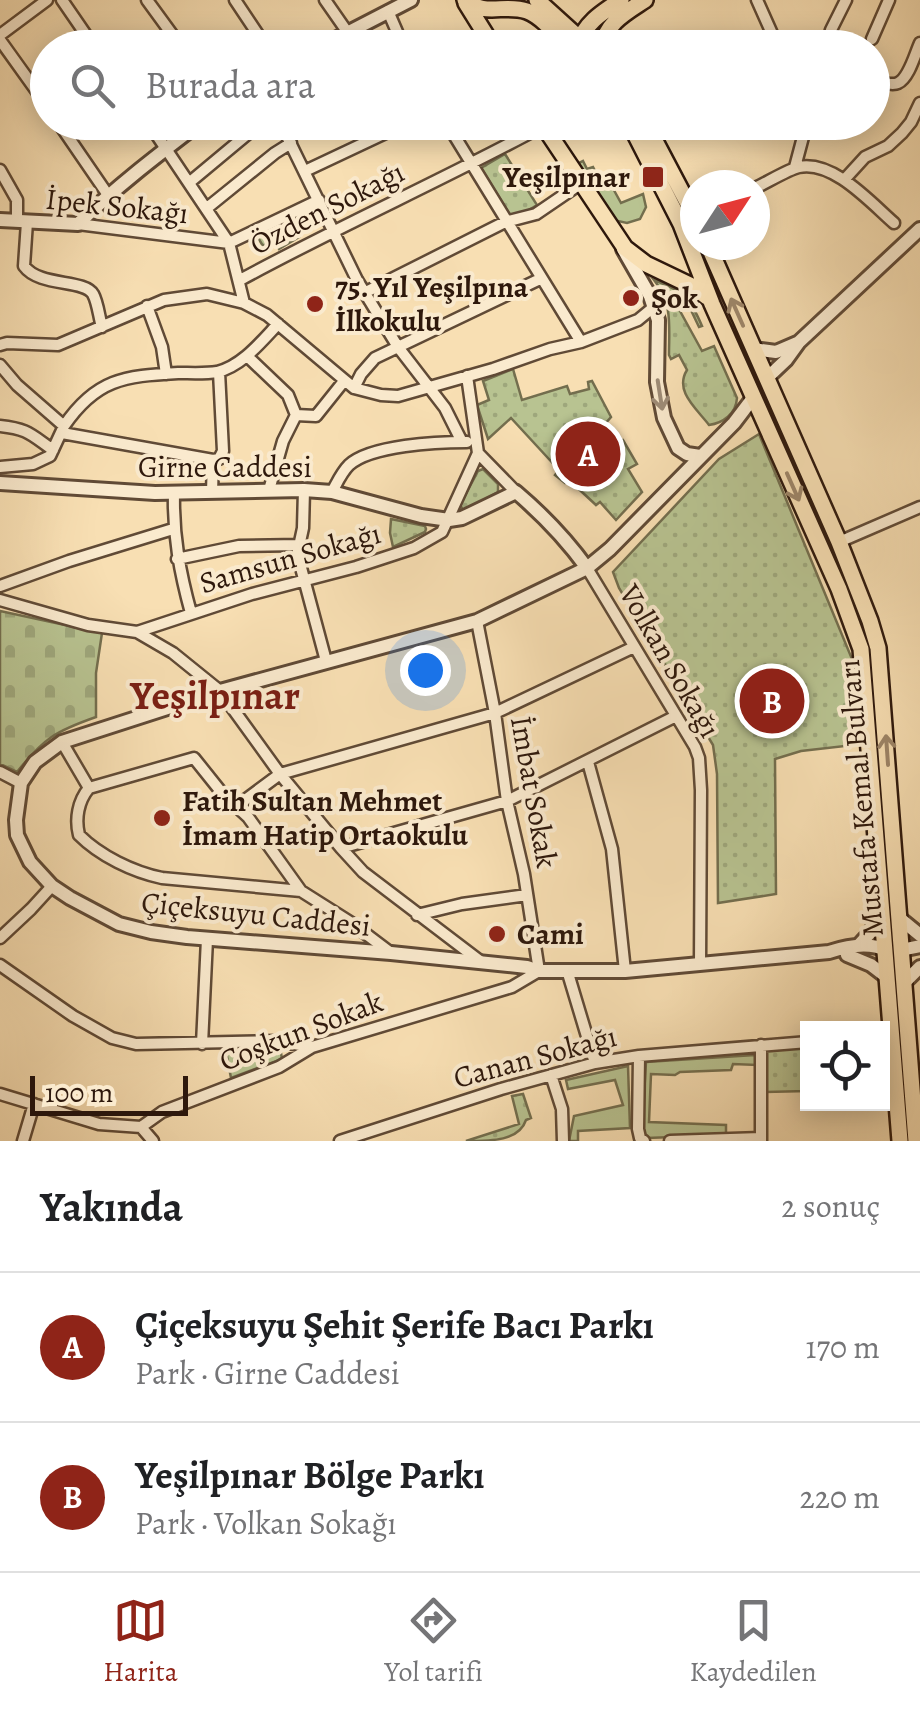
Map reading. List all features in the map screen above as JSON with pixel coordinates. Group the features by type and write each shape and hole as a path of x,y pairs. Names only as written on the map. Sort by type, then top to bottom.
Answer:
{"main road":[{"path":"465,0 482,10 526,11 556,30"},
{"path":"465,0 483,30"},
{"path":"493,11 508,0"},
{"path":"538,0 568,22 596,16 621,0"},
{"path":"608,30 646,0"},
{"path":"551,7 568,30"},
{"path":"588,30 596,16"},
{"path":"552,140 616,238 632,255 694,287 712,304"},
{"name":"Mustafa Kemal Bulvarı","path":"638,140 680,224 862,649 916,1141"},
{"path":"655,140 680,186"},
{"name":"Mustafa Kemal Bulvarı","path":"715,260 839,542 878,648 888,760 890,915"},
{"path":"753,398 767,378"},
{"name":"Mustafa Kemal Bulvarı","path":"889,1021 896,981"},
{"path":"890,1043 900,1047 912,1082"},
{"name":"Mustafa Kemal Bulvarı","path":"890,1070 900,1141"}],"street":[{"path":"30,81 0,37 47,0"},
{"path":"62,0 83,30"},
{"path":"147,0 169,30"},
{"path":"235,0 255,30"},
{"path":"324,0 346,30"},
{"path":"354,30 411,0"},
{"path":"757,0 767,30"},
{"path":"831,30 846,0"},
{"path":"876,30 889,0"},
{"path":"388,12 396,30"},
{"path":"890,83 900,82 906,75 920,43"},
{"path":"844,180 865,157 888,146 902,133 920,103"},
{"path":"70,140 108,194"},
{"path":"160,140 229,242 244,302"},
{"path":"78,224 108,194 177,140"},
{"path":"190,182 240,140"},
{"path":"289,140 364,292 398,347 445,408 462,442"},
{"path":"304,171 370,140"},
{"path":"457,140 580,342"},
{"name":"Özden Sokağı","path":"240,280 514,140"},
{"path":"795,167 802,140"},
{"path":"207,208 290,143"},
{"path":"770,180 795,167 818,167 844,180 894,223"},
{"path":"0,170 17,200 24,266 30,274 86,287 94,295 102,327"},
{"path":"364,292 506,222 536,214 580,184"},
{"path":"229,242 318,200"},
{"name":"İpek Sokağı","path":"0,220 78,224 229,242"},
{"path":"767,378 799,342 920,229"},
{"path":"616,238 655,306 658,394 675,443 676,480"},
{"path":"296,415 316,416 375,358 540,278"},
{"path":"0,345 58,345 164,300 207,294 244,302 267,315 349,384 381,395 398,396 580,342 638,320 655,306"},
{"path":"147,306 162,347 166,374"},
{"path":"638,320 658,331"},
{"path":"0,467 40,462 50,456 87,397 111,381 219,372 246,356 278,324"},
{"path":"753,348 776,352 799,342"},
{"path":"246,356 288,395 296,415 282,442 269,490"},
{"path":"0,365 63,430 213,460 219,459 223,451 219,372"},
{"path":"467,376 476,448 448,520 462,518 516,492"},
{"path":"0,772 21,783 35,762 62,742 220,691 477,622 587,568 734,423 753,398"},
{"path":"734,423 754,421 766,429"},
{"path":"0,426 31,432 53,450"},
{"path":"332,492 352,462 364,457 402,446 462,442 476,448 542,514 587,568"},
{"path":"675,443 687,454 700,456"},
{"path":"212,492 213,460"},
{"name":"Girne Caddesi","path":"0,484 174,494 332,492 448,520"},
{"path":"304,490 300,564 326,661"},
{"path":"174,494 173,529 191,613"},
{"path":"839,542 920,507"},
{"name":"Samsun Sokağı","path":"137,632 414,548 442,532 448,520"},
{"path":"0,586 173,529"},
{"path":"178,559 239,546 299,545"},
{"name":"Volkan Sokağı","path":"587,568 699,758 700,963"},
{"path":"0,600 88,625 137,632 173,652 220,691 280,774 363,872 484,964"},
{"name":"İmbat Sokak","path":"477,622 540,971"},
{"path":"237,806 280,774 495,713 634,647"},
{"path":"341,848 507,802 676,716"},
{"path":"62,742 88,788"},
{"path":"301,890 148,876 101,852 79,835 76,826 80,804 88,788 194,758 267,840 301,890 392,953"},
{"path":"588,762 612,849 625,971"},
{"name":"Çiçeksuyu Caddesi","path":"21,783 17,835 30,862 52,886 81,905 119,924 150,932 392,953 540,971 625,971 829,952 893,950"},
{"path":"0,938 52,886"},
{"path":"418,915 527,895"},
{"path":"920,935 890,915 852,951 896,981 920,967"},
{"path":"202,1044 207,939"},
{"path":"893,950 920,946"},
{"path":"893,950 920,954"},
{"path":"0,965 112,1038 136,1044 278,1041 312,1047"},
{"path":"568,970 595,1063"},
{"name":"Coşkun Sokak","path":"141,1127 162,1112 279,1067 312,1047 512,986 540,971"},
{"name":"Canan Sokağı","path":"340,1141 595,1063 800,1043"},
{"path":"670,1141 761,1140 761,1045"},
{"path":"639,1056 638,1129 644,1141"},
{"path":"551,1075 562,1109 563,1141"},
{"path":"0,1094 99,1124 141,1127 154,1141"},
{"path":"24,1141 34,1104"}],"green space":[{"path":"505,154 537,205 519,216 510,215 481,168"},
{"path":"583,161 587,169 593,167 603,186 610,183 621,203 643,194 646,207 640,219 627,223 613,220 577,164"},
{"path":"289,218 299,237 279,249 274,240 263,246 257,236"},
{"path":"654,280 689,301 702,326 699,327 689,306 680,311 702,351 714,346 737,398 728,417 719,422 709,425 685,392 687,370 679,355 671,359 669,355 667,306"},
{"path":"513,369 522,400 567,386 570,394 589,389 588,382 592,381 611,417 605,424 615,443 623,440 637,464 628,469 642,492 616,520 600,502 596,505 569,480 565,483 555,475 559,470 511,418 488,439 477,405 489,400 483,381"},
{"path":"759,434 852,659 863,744 801,751 775,759 776,894 718,903 717,774 713,745 613,572 719,459"},
{"path":"483,469 498,484 498,492 464,511 460,505 478,471"},
{"path":"391,519 425,526 425,532 393,547"},
{"path":"0,611 102,633 96,673 96,717 52,737 17,772 0,764"},
{"path":"280,1047 282,1059 231,1078 226,1051"},
{"path":"800,1048 800,1091 766,1092 765,1049"},
{"path":"755,1055 757,1065 733,1064 731,1070 651,1074 649,1122 726,1125 726,1135 647,1138 642,1130 646,1062"},
{"path":"628,1066 630,1128 578,1131 578,1141 569,1141 574,1116 623,1105 615,1080 568,1089 566,1080"},
{"path":"523,1094 531,1118 517,1132 495,1140 466,1141 519,1124 512,1096"}],"place":[{"name":"Yeşilpınar","path":"653,177"},
{"name":"Şok","path":"631,298"},
{"name":"75. Yıl Yeşilpına İlkokulu","path":"315,304"},
{"name":"Çiçeksuyu Şehit Şerife Bacı Parkı","path":"588,454"},
{"name":"Yeşilpınar Bölge Parkı","path":"772,701"},
{"name":"Fatih Sultan Mehmet İmam Hatip Ortaokulu","path":"162,818"},
{"name":"Cami","path":"497,934"}],"district":[{"name":"Yeşilpınar","path":"215,695"}]}
